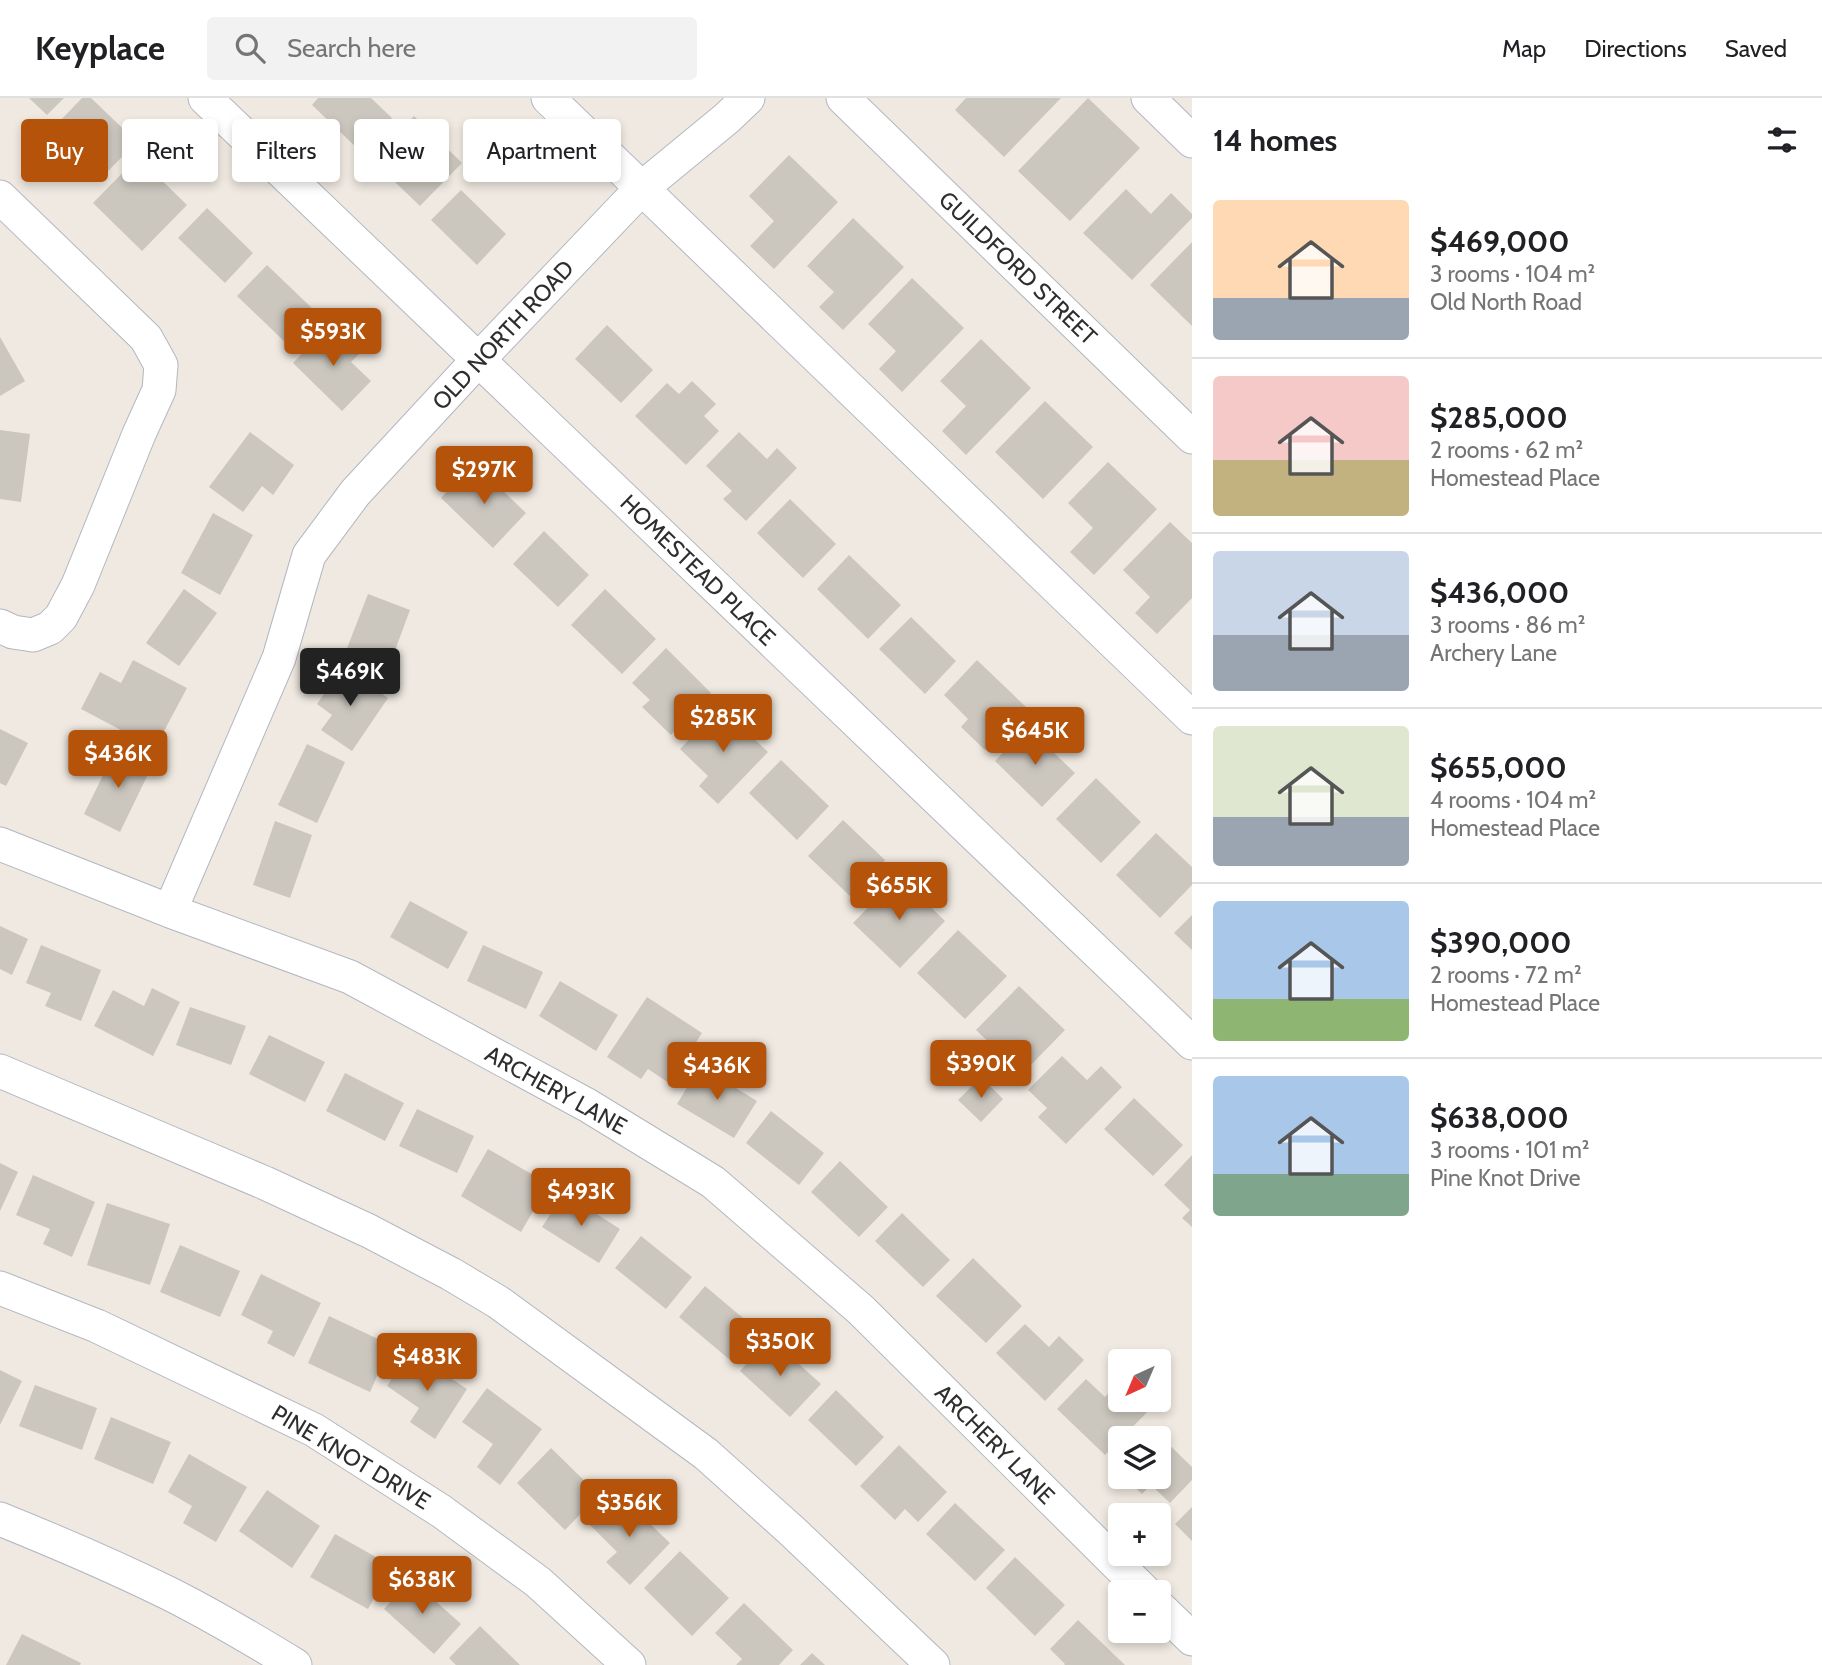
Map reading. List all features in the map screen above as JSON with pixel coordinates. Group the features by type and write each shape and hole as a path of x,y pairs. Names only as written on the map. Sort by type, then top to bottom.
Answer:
{"street":[{"name":"HOMESTEAD PLACE","path":"205,98 1192,1043"},
{"path":"548,98 1192,718"},
{"name":"OLD NORTH ROAD","path":"170,912 279,658 309,555 355,494 642,188 748,98"},
{"name":"GUILDFORD STREET","path":"843,98 1192,437"},
{"path":"1148,98 1192,141"},
{"path":"0,197 146,338 161,365 159,390 78,585 61,617 50,628 33,635 13,632 0,626"},
{"name":"ARCHERY LANE","path":"0,844 170,912 350,977 587,1105 713,1182 861,1310 1133,1580"},
{"path":"0,1071 265,1183 357,1225 498,1302 706,1454 792,1531 933,1665"},
{"name":"PINE KNOT DRIVE","path":"0,1288 97,1326 314,1430 441,1511 527,1574 629,1665"},
{"path":"0,1519 74,1549 168,1593 295,1665"},
{"path":"1171,1619 1192,1639"}],"building":[{"path":"29,98 64,98 47,115"},
{"path":"82,98 91,98 122,128 122,157 108,171 108,119 62,119"},
{"path":"318,98 371,98 392,118 354,119 354,145 340,132 340,119 327,119 312,105"},
{"path":"966,98 1061,98 1004,157 955,110"},
{"path":"1088,98 1140,148 1070,221 1018,171"},
{"path":"449,150 462,163 449,176"},
{"path":"789,155 838,202 774,269 750,246 774,221 749,196"},
{"path":"122,173 122,182 164,182 187,205 142,251 93,203"},
{"path":"395,182 443,182 420,206"},
{"path":"1126,189 1151,214 1171,193 1192,214 1192,218 1132,280 1083,233"},
{"path":"461,190 506,234 477,265 431,220"},
{"path":"207,208 253,253 225,283 178,238"},
{"path":"853,218 904,267 843,330 819,307 834,292 807,266"},
{"path":"1192,242 1192,326 1150,285"},
{"path":"267,265 316,312 286,343 237,296"},
{"path":"912,278 964,328 902,392 879,369 896,351 868,324"},
{"path":"330,325 359,354 351,362 371,381 342,411 293,363"},
{"path":"607,325 653,370 621,403 575,359"},
{"path":"0,337 25,381 0,396"},
{"path":"981,339 1031,388 966,455 942,431 966,406 940,381"},
{"path":"692,381 716,404 704,416 719,431 686,465 635,416 667,383 679,394"},
{"path":"1045,401 1093,447 1043,499 995,452"},
{"path":"0,430 30,434 21,502 0,499"},
{"path":"250,432 294,465 273,495 262,486 243,512 209,487"},
{"path":"739,432 767,459 777,448 797,468 746,521 723,499 732,491 706,466"},
{"path":"1108,462 1157,509 1094,575 1070,552 1093,528 1068,503"},
{"path":"474,463 526,513 493,548 441,498"},
{"path":"790,499 836,544 803,578 757,533"},
{"path":"213,513 253,535 220,595 181,573"},
{"path":"1170,522 1192,543 1192,598 1157,634 1135,613 1150,597 1123,570"},
{"path":"544,531 589,575 558,607 513,564"},
{"path":"849,555 901,605 868,639 817,589"},
{"path":"184,589 217,613 179,666 146,643"},
{"path":"605,589 656,639 622,674 571,625"},
{"path":"368,594 410,610 387,672 344,656"},
{"path":"911,617 956,661 925,694 879,649"},
{"path":"666,648 711,693 671,735 642,707 650,700 632,683"},
{"path":"133,660 187,688 155,748 81,709 100,672 121,683"},
{"path":"977,660 1026,707 985,750 961,727 968,719 944,695"},
{"path":"343,666 388,698 352,751 321,730 332,715 317,704"},
{"path":"721,707 768,752 718,804 699,786 708,776 680,749"},
{"path":"1027,727 1075,773 1042,807 995,761"},
{"path":"0,729 28,743 6,786 0,783"},
{"path":"307,744 345,762 317,823 278,805"},
{"path":"116,749 152,766 120,832 84,814"},
{"path":"781,760 829,806 797,840 749,793"},
{"path":"1096,778 1141,822 1101,863 1056,819"},
{"path":"843,820 885,860 850,896 808,856"},
{"path":"275,821 312,835 290,898 253,885"},
{"path":"1156,833 1192,867 1192,885 1160,918 1116,875"},
{"path":"899,876 945,921 900,968 853,923"},
{"path":"410,901 468,932 448,969 390,937"},
{"path":"1192,915 1192,950 1174,933"},
{"path":"0,926 28,939 12,975 0,969"},
{"path":"958,930 1007,976 965,1019 917,973"},
{"path":"41,945 101,970 81,1021 45,1006 51,993 26,983"},
{"path":"483,945 543,972 526,1009 467,981"},
{"path":"560,981 618,1015 596,1051 539,1016"},
{"path":"1019,986 1065,1030 1022,1074 976,1030"},
{"path":"152,988 180,1002 153,1056 94,1026 113,990 144,1006"},
{"path":"647,997 702,1033 669,1083 648,1069 641,1079 607,1057"},
{"path":"190,1007 246,1026 231,1065 176,1045"},
{"path":"269,1035 325,1062 305,1102 249,1074"},
{"path":"1062,1056 1087,1080 1101,1066 1122,1087 1066,1144 1038,1117 1047,1108 1028,1090"},
{"path":"700,1066 757,1101 734,1138 677,1104"},
{"path":"345,1073 404,1103 385,1141 326,1111"},
{"path":"981,1077 1003,1099 981,1122 958,1100"},
{"path":"1134,1098 1183,1145 1153,1176 1104,1129"},
{"path":"417,1109 474,1136 457,1173 399,1146"},
{"path":"771,1111 824,1153 799,1185 746,1143"},
{"path":"488,1149 549,1184 521,1232 461,1196"},
{"path":"1192,1155 1192,1227 1182,1218 1190,1210 1164,1185"},
{"path":"840,1161 888,1207 859,1237 811,1192"},
{"path":"0,1163 18,1172 0,1211"},
{"path":"33,1175 95,1202 72,1257 43,1244 50,1229 16,1215"},
{"path":"564,1193 620,1229 599,1263 542,1227"},
{"path":"107,1203 170,1224 150,1285 87,1265"},
{"path":"902,1213 950,1260 923,1287 875,1241"},
{"path":"641,1236 692,1277 666,1309 615,1268"},
{"path":"180,1245 240,1271 220,1317 160,1292"},
{"path":"973,1258 1022,1306 986,1343 936,1296"},
{"path":"261,1274 321,1303 294,1357 267,1343 273,1331 241,1315"},
{"path":"705,1286 756,1329 730,1360 679,1317"},
{"path":"329,1316 391,1345 370,1392 308,1363"},
{"path":"1025,1324 1049,1347 1059,1336 1084,1360 1045,1401 996,1353"},
{"path":"770,1338 821,1384 790,1417 740,1371"},
{"path":"410,1351 467,1389 435,1439 410,1422 419,1408 387,1386"},
{"path":"0,1370 22,1381 0,1425"},
{"path":"1086,1379 1105,1397 1108,1394 1108,1412 1147,1412 1133,1426 1108,1426 1108,1452 1105,1455 1057,1409"},
{"path":"35,1385 97,1408 82,1450 19,1426"},
{"path":"487,1388 542,1429 500,1485 477,1467 493,1444 462,1422"},
{"path":"836,1390 884,1437 856,1466 808,1420"},
{"path":"111,1417 171,1442 153,1484 94,1459"},
{"path":"899,1445 947,1492 918,1522 905,1509 895,1520 860,1486"},
{"path":"1171,1447 1192,1467 1192,1480 1170,1503 1155,1489 1171,1489"},
{"path":"551,1448 599,1495 565,1530 517,1483"},
{"path":"189,1454 247,1487 216,1542 183,1523 192,1506 168,1492"},
{"path":"267,1490 320,1526 292,1568 239,1531"},
{"path":"619,1494 670,1543 630,1585 606,1562 617,1552 590,1525"},
{"path":"955,1503 1005,1550 975,1581 926,1534"},
{"path":"1192,1507 1192,1541 1175,1524"},
{"path":"335,1534 392,1566 368,1609 310,1577"},
{"path":"680,1551 729,1598 692,1636 644,1588"},
{"path":"1015,1557 1065,1605 1035,1636 986,1588"},
{"path":"411,1579 461,1624 434,1654 384,1609"},
{"path":"744,1603 793,1650 779,1665 736,1665 742,1659 715,1633"},
{"path":"1078,1620 1125,1665 1064,1665 1050,1649"},
{"path":"480,1626 520,1665 456,1665 449,1658"},
{"path":"22,1634 81,1663 80,1665 6,1665"},
{"path":"812,1653 825,1665 800,1665"}]}
